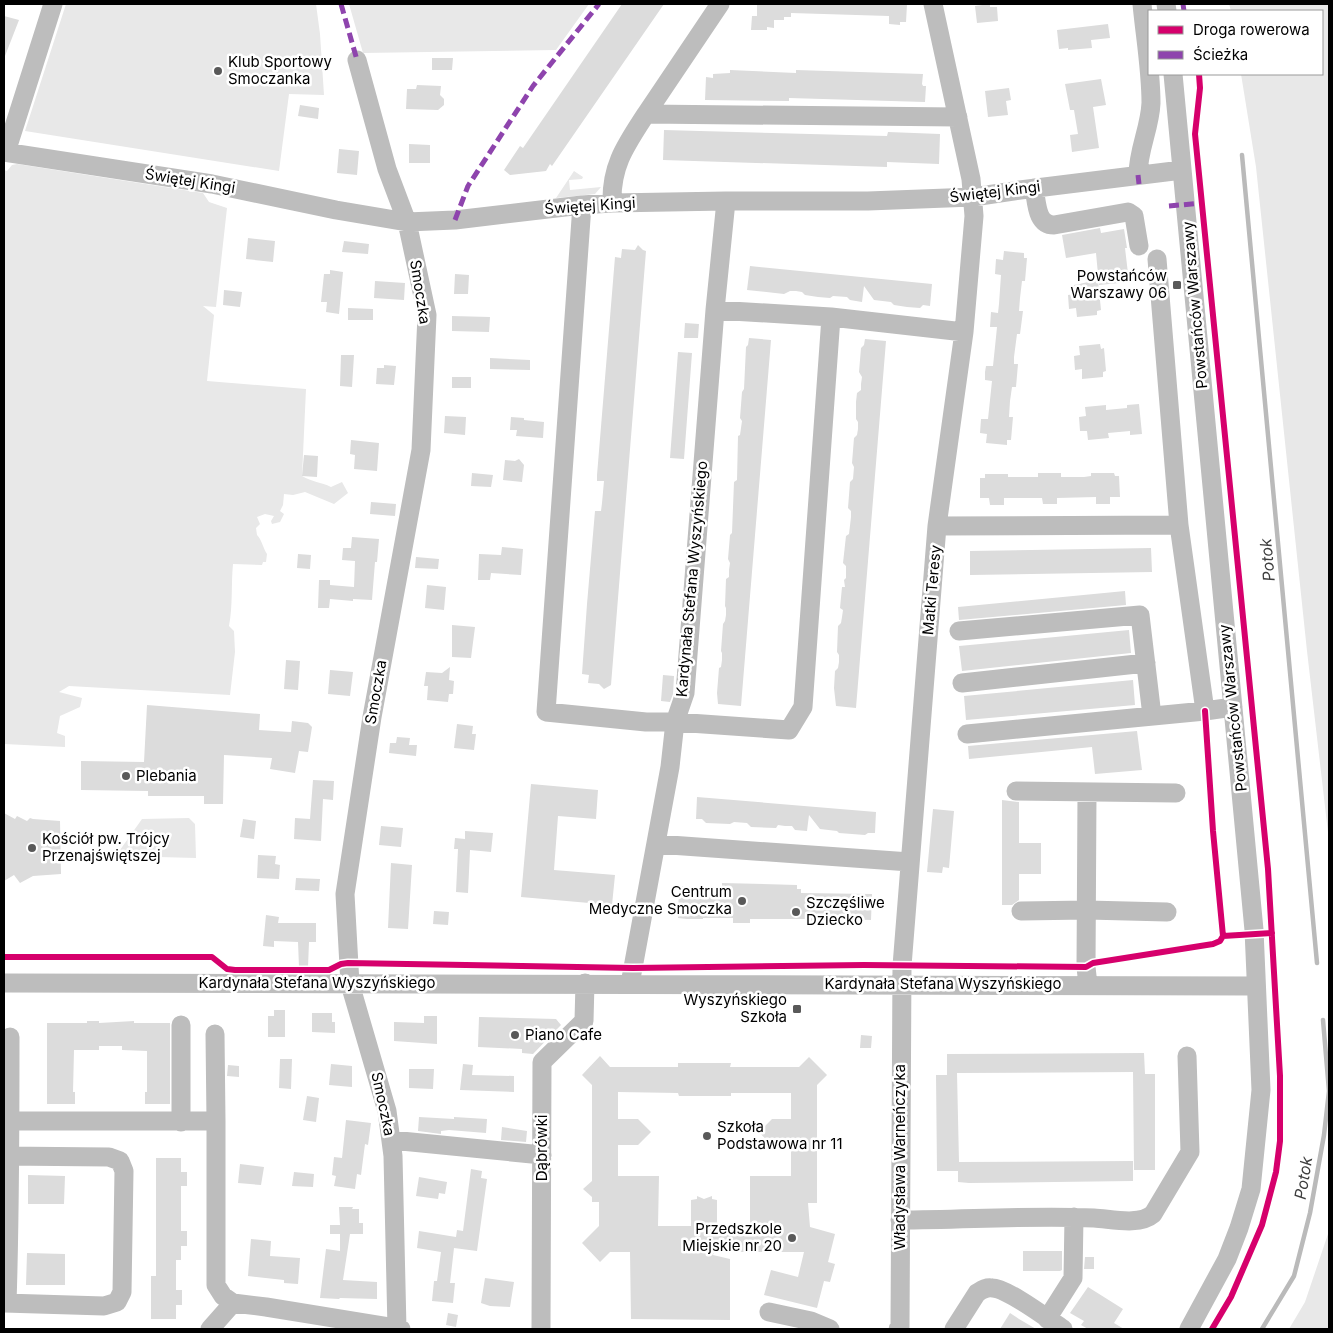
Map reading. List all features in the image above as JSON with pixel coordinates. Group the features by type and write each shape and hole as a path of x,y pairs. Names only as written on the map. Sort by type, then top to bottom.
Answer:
{"street":[{"path":"5,152 53,4"},
{"path":"612,204 612,180 622,150 720,4"},
{"name":"Matki Teresy","path":"901,984 937,526 964,332 974,216 971,179 933,4"},
{"path":"1142,4 1148,71"},
{"name":"Smoczka","path":"356,60 387,169 407,222 427,315 421,450 372,717 344,894 350,984 387,1110 393,1156 397,1329"},
{"path":"1138,175 1138,160 1148,124 1151,104 1148,75"},
{"name":"Powstańców Warszawy","path":"1173,75 1254,930 1262,1090 1251,1189 1227,1259 1189,1329"},
{"path":"646,114 958,117"},
{"name":"Świętej Kingi","path":"5,152 212,184 336,210 407,222 455,220 582,205 726,201 868,201 972,197 1182,170"},
{"path":"1034,188 1040,218 1046,224 1054,225 1128,212 1134,216 1140,246"},
{"name":"Kardynała Stefana Wyszyńskiego","path":"630,984 670,767 675,722 685,693 715,310 726,201"},
{"path":"582,205 546,712 646,722 675,722 789,730 802,707 831,317"},
{"path":"1157,259 1179,525 1205,711"},
{"path":"715,310 831,317 964,332"},
{"path":"937,526 1179,525"},
{"path":"959,631 1140,615 1152,716"},
{"path":"962,683 1146,663"},
{"path":"967,734 1233,707"},
{"path":"1016,791 1176,793"},
{"path":"1087,793 1086,967 1088,985"},
{"path":"656,844 910,862"},
{"path":"1021,911 1167,912"},
{"name":"Kardynała Stefana Wyszyńskiego","path":"4,982 1256,986"},
{"name":"Dąbrówki","path":"541,1329 542,1062 584,1021 585,983"},
{"name":"Władysława Warneńczyka","path":"901,984 901,1328"},
{"path":"181,1025 181,1122"},
{"path":"216,1034 216,1286 223,1296 233,1303 401,1329"},
{"path":"6,1156 109,1157 120,1161 124,1171 122,1292 117,1302 104,1306 5,1303 10,1177 6,1156 10,1037"},
{"path":"900,1220 1074,1217 1136,1220 1147,1218 1153,1214 1190,1152 1187,1056"},
{"path":"7,1121 216,1121"},
{"path":"391,1140 542,1155"},
{"path":"954,1329 977,1293 987,1288 996,1288 1004,1291 1055,1324 1073,1278 1074,1217"},
{"path":"210,1329 233,1303"},
{"path":"769,1312 811,1321 830,1329"}],"shaded area":[{"path":"66,4 316,4 324,95 289,94 279,171 25,131"},
{"path":"349,4 589,4 556,50 363,53"},
{"path":"1229,4 1329,4 1329,841 1256,167 1241,75 1323,75 1323,10 1231,10"},
{"path":"17,164 203,193 209,202 227,208 216,307 203,306 214,315 207,381 306,389 302,476 331,487 342,482 348,493 334,504 305,492 293,495 284,494 283,505 280,511 284,514 280,522 272,524 271,521 274,516 265,514 257,517 260,524 256,528 257,535 267,554 266,562 263,562 262,565 233,564 229,626 234,631 235,652 230,695 69,686 59,692 82,698 80,707 60,716 57,733 65,736 65,747 4,744 4,170 7,171 12,165"},
{"path":"574,171 583,177 582,179 569,180 570,190 601,187 595,194 556,198"},
{"path":"189,818 195,824 196,858 122,856 120,853 120,850 142,819"},
{"path":"1329,1231 1329,1329 1289,1329 1305,1302"}],"building":[{"path":"622,4 664,4 552,166 550,164 546,171 510,175 504,170 520,146 523,148"},
{"path":"757,4 907,4 906,22 900,22 900,25 889,24 889,16 791,13 791,17 784,17 784,20 774,20 774,28 767,27 767,30 751,30 752,16 757,16"},
{"path":"990,4 990,7 997,7 998,21 977,23 975,6"},
{"path":"4,16 19,20 5,56 4,55"},
{"path":"1108,24 1110,38 1091,40 1092,48 1059,49 1057,30"},
{"path":"432,58 453,58 452,70 432,70"},
{"path":"730,70 796,73 796,70 923,74 922,84 926,86 925,102 789,98 789,101 705,100 706,77 713,78 713,74 730,73"},
{"path":"1101,79 1106,105 1093,107 1099,148 1072,152 1070,135 1078,134 1074,110 1070,110 1065,84"},
{"path":"417,85 441,86 440,95 444,99 444,105 438,110 406,109 407,89 416,89"},
{"path":"1009,88 1011,100 1006,101 1008,115 988,117 985,91"},
{"path":"300,105 319,108 318,119 298,116"},
{"path":"664,130 887,136 888,132 940,134 939,164 887,162 887,167 663,160"},
{"path":"409,144 430,145 430,163 409,163"},
{"path":"339,149 359,151 357,175 337,173"},
{"path":"1100,228 1101,233 1124,229 1129,282 1099,285 1096,253 1066,258 1062,235"},
{"path":"248,238 275,241 273,262 246,259"},
{"path":"344,241 369,244 368,254 342,252"},
{"path":"638,245 646,251 611,685 604,689 599,684 588,683 589,675 582,674 587,604 595,511 601,511 604,481 597,481 597,475 615,257 621,258 622,249 635,250"},
{"path":"1004,251 1024,253 1024,258 1027,258 1025,281 1022,281 1020,298 1019,311 1023,311 1020,334 1017,334 1014,357 1014,364 1018,364 1016,387 1012,387 1010,401 1009,417 1013,417 1011,440 1007,440 1007,445 986,443 987,434 980,433 981,419 988,419 992,381 985,380 985,372 986,366 993,366 997,327 990,327 991,312 998,313 999,304 1001,275 995,274 996,259 1003,260"},
{"path":"750,266 932,284 930,306 923,305 920,308 907,307 894,305 891,302 874,300 864,286 862,302 850,300 847,297 833,296 830,298 805,295 802,292 796,291 784,294 747,290"},
{"path":"330,270 343,272 339,314 326,312 327,302 321,302 324,274 330,274"},
{"path":"455,274 469,275 468,294 454,294"},
{"path":"1098,280 1101,310 1097,311 1097,315 1077,317 1076,308 1069,309 1068,295 1075,294 1074,285"},
{"path":"375,281 405,283 404,300 374,298"},
{"path":"224,290 242,292 240,307 223,305"},
{"path":"348,308 373,309 373,320 348,320"},
{"path":"452,316 490,317 489,332 452,331"},
{"path":"685,323 699,324 698,338 684,338"},
{"path":"749,338 771,340 741,706 718,704 717,693 719,668 721,667 722,660 723,624 726,615 726,579 729,577 730,563 728,559 730,535 732,533 734,482 737,480 738,436 740,435 742,421 740,418 742,392 744,389 746,347"},
{"path":"865,339 886,341 856,708 836,706 834,688 835,671 838,668 839,662 837,652 838,626 841,623 843,610 840,608 842,587 845,587 844,580 846,578 846,566 843,563 846,536 849,534 851,517 851,511 848,508 850,482 853,479 854,438 857,435 858,429 856,402 857,393 861,390 862,377 859,372 861,348 864,345"},
{"path":"1100,344 1101,349 1104,348 1106,371 1103,372 1103,377 1082,379 1082,369 1075,370 1074,356 1080,355 1079,346"},
{"path":"678,352 692,353 684,459 670,458"},
{"path":"341,355 354,355 352,387 340,386"},
{"path":"490,358 530,360 530,370 490,369"},
{"path":"384,365 396,366 394,385 376,384 377,368 384,368"},
{"path":"452,377 471,377 471,388 452,388"},
{"path":"1139,404 1142,434 1130,435 1130,431 1108,433 1109,438 1088,440 1087,431 1080,431 1079,417 1086,416 1085,407 1106,405 1106,410 1127,408 1127,405"},
{"path":"445,416 466,417 465,435 444,433"},
{"path":"511,417 544,422 543,438 516,436 517,430 510,430"},
{"path":"351,440 379,443 377,471 354,469 355,455 350,454"},
{"path":"304,455 318,456 317,477 302,476"},
{"path":"519,459 524,465 522,482 503,480 505,460 515,461"},
{"path":"472,473 493,475 491,487 471,486"},
{"path":"1038,473 1061,473 1061,477 1084,477 1091,476 1091,473 1114,473 1115,476 1119,476 1120,497 1110,497 1110,504 1096,504 1096,497 1057,498 1057,504 1043,504 1042,498 1004,498 1004,505 990,505 989,498 980,498 980,478 985,478 985,474 1008,474 1008,477 1038,477"},
{"path":"371,502 396,504 395,516 370,514"},
{"path":"352,537 379,539 372,600 330,599 329,608 318,608 319,580 330,580 330,585 354,587 355,561 342,560 343,548 351,548"},
{"path":"502,547 523,549 521,575 491,573 490,580 478,580 479,554 501,555"},
{"path":"1151,548 1152,572 970,575 970,551"},
{"path":"298,554 311,555 310,569 297,568"},
{"path":"416,557 439,559 438,569 415,568"},
{"path":"427,585 446,587 444,610 425,608"},
{"path":"1125,591 1126,605 959,620 958,607"},
{"path":"452,625 475,627 471,658 452,657"},
{"path":"1129,630 1131,653 962,671 959,646"},
{"path":"286,660 300,661 298,690 284,689"},
{"path":"450,667 449,680 454,681 453,694 449,694 448,702 427,700 428,686 424,686 426,672 442,673"},
{"path":"330,670 353,672 350,696 328,694"},
{"path":"663,675 674,676 673,694 670,702 661,701"},
{"path":"1133,680 1135,705 966,720 964,696"},
{"path":"147,705 260,714 259,730 291,732 292,721 308,723 312,727 308,752 299,751 295,773 270,769 272,758 224,755 223,804 204,804 204,796 148,796 148,791 81,790 81,761 144,762"},
{"path":"457,724 473,726 472,734 476,734 474,750 454,748"},
{"path":"1137,731 1142,770 1095,774 1092,747 969,759 968,746"},
{"path":"397,737 410,738 409,745 417,745 416,756 389,753 390,743 396,743"},
{"path":"313,780 334,781 333,800 323,799 321,841 294,839 295,818 310,819"},
{"path":"531,784 598,790 596,819 558,816 554,870 615,875 612,905 521,897"},
{"path":"697,797 876,812 875,833 865,835 820,829 809,815 807,831 795,830 792,826 778,825 776,828 751,827 747,823 734,822 730,824 706,823 702,819 696,819"},
{"path":"1002,800 1019,802 1019,843 1041,843 1041,874 1019,874 1019,900 1012,905 1002,905"},
{"path":"933,809 954,811 949,868 943,867 942,873 927,872"},
{"name":"Kościół pw. Trójcy Przenajświętszej","path":"4,813 15,819 17,816 27,821 30,818 60,821 61,874 33,876 20,883 14,875 4,881"},
{"path":"243,819 256,821 254,839 240,837"},
{"path":"381,826 403,828 401,847 379,845"},
{"path":"465,831 493,833 491,852 470,850 468,893 456,892 458,849 454,849 455,838 465,839"},
{"path":"258,855 276,856 275,864 280,865 279,879 257,878"},
{"path":"391,863 412,865 408,929 388,928"},
{"path":"296,878 320,879 319,891 295,890"},
{"path":"722,883 797,885 797,889 801,889 801,893 872,894 871,920 842,919 842,925 810,924 810,919 750,919 750,923 733,923 733,918 678,918 679,886 692,887 692,892 722,893"},
{"path":"434,911 449,912 448,925 433,924"},
{"path":"266,915 279,917 278,923 316,923 316,942 309,942 308,967 299,967 298,942 274,941 274,947 263,946"},
{"path":"274,1010 285,1010 285,1037 268,1037 268,1016 274,1016"},
{"path":"312,1013 332,1013 332,1022 335,1022 335,1033 312,1032"},
{"path":"424,1016 437,1016 437,1044 394,1041 394,1022 424,1023"},
{"name":"Piano Cafe","path":"479,1017 556,1019 561,1025 533,1054 522,1053 522,1049 478,1047"},
{"path":"87,1021 99,1021 99,1023 134,1021 134,1023 170,1023 170,1104 145,1104 145,1092 147,1092 147,1051 122,1050 122,1046 99,1046 99,1050 74,1050 73,1092 75,1092 75,1104 47,1104 47,1023 87,1023"},
{"path":"861,1035 872,1036 871,1048 860,1048"},
{"path":"1144,1053 1145,1074 1155,1074 1155,1170 1134,1170 1133,1072 957,1073 959,1162 1133,1161 1133,1181 969,1183 958,1182 958,1171 937,1171 936,1075 947,1075 947,1054"},
{"path":"600,1056 610,1067 678,1067 678,1063 731,1063 730,1067 799,1067 809,1057 827,1075 817,1085 817,1203 808,1203 810,1227 835,1234 828,1262 835,1264 830,1282 824,1281 817,1308 764,1295 771,1270 798,1277 804,1252 714,1252 713,1255 730,1259 730,1320 631,1319 630,1252 610,1252 600,1262 582,1243 599,1226 599,1202 592,1202 592,1197 583,1189 592,1181 592,1085 582,1075","holes":["618,1092 678,1093 679,1096 731,1096 731,1093 791,1093 791,1119 772,1119 759,1132 771,1145 791,1145 791,1176 750,1176 750,1226 717,1226 717,1200 712,1199 712,1196 704,1199 697,1196 697,1199 691,1200 691,1226 658,1226 659,1176 618,1176 618,1145 638,1145 651,1132 638,1119 618,1119"]},
{"path":"280,1059 292,1059 291,1089 279,1088"},
{"path":"331,1064 352,1066 352,1087 329,1085"},
{"path":"463,1064 473,1065 472,1075 514,1076 514,1092 460,1090"},
{"path":"228,1065 239,1066 239,1077 227,1076"},
{"path":"409,1069 434,1069 433,1089 409,1088"},
{"path":"307,1096 319,1098 316,1122 303,1120"},
{"path":"419,1117 487,1119 486,1133 449,1130 441,1131 441,1134 418,1131"},
{"path":"346,1120 371,1123 368,1145 365,1144 361,1175 357,1174 355,1189 334,1186 336,1176 332,1175 334,1157 342,1158"},
{"path":"502,1127 527,1131 526,1142 501,1140"},
{"path":"156,1158 181,1158 181,1172 187,1172 187,1186 181,1186 181,1231 187,1231 187,1246 181,1246 181,1260 176,1260 176,1290 182,1290 182,1305 176,1305 176,1319 151,1319 151,1276 156,1276"},
{"path":"240,1164 264,1167 261,1185 238,1183"},
{"path":"471,1169 482,1171 481,1178 487,1179 477,1251 454,1248 450,1283 455,1283 453,1303 432,1301 434,1281 437,1281 441,1252 417,1248 419,1231 456,1237 457,1230 463,1231"},
{"path":"294,1172 314,1174 313,1187 292,1186"},
{"path":"28,1175 65,1176 64,1204 28,1204"},
{"path":"419,1177 447,1182 445,1194 439,1193 438,1199 416,1196"},
{"path":"339,1207 359,1209 359,1223 363,1223 363,1234 350,1234 343,1280 377,1282 377,1299 320,1298 326,1249 340,1251 340,1234 330,1234 330,1225 340,1225"},
{"path":"251,1239 271,1241 270,1256 300,1258 298,1284 284,1283 284,1280 248,1276"},
{"path":"1023,1251 1062,1251 1062,1270 1060,1270 1062,1271 1023,1271"},
{"path":"27,1253 65,1254 65,1285 26,1285"},
{"path":"1085,1257 1094,1257 1094,1269 1084,1269"},
{"path":"485,1278 514,1282 510,1307 490,1306 481,1303"},
{"path":"1088,1287 1123,1309 1114,1323 1124,1329 1088,1329 1081,1325 1084,1321 1070,1313"},
{"path":"448,1313 458,1315 456,1327 446,1325"},
{"path":"1010,1313 1019,1319 1036,1329 1000,1329"}],"waterway":[{"name":"Potok","path":"1242,155 1317,963"},
{"name":"Potok","path":"1262,1329 1294,1276 1310,1213 1324,1135 1329,1091 1323,1020"}],"marked path":[{"path":"341,4 357,60"},
{"path":"455,220 468,186 533,86 599,4"},
{"path":"1183,4 1184,10"},
{"path":"1138,175 1139,184"},
{"path":"1169,206 1202,203"}],"cycle path":[{"path":"1199,75 1200,88 1195,134 1268,869 1280,1076 1280,1141 1276,1172 1262,1225 1231,1297 1212,1329"},
{"path":"1205,711 1213,831 1223,936 1272,933"},
{"path":"4,957 212,957 227,969 235,970 329,970 348,963 633,968 864,965 1086,967 1093,963 1213,944 1220,941 1223,936"}],"place":[{"name":"Klub Sportowy Smoczanka","path":"218,71"},
{"name":"Powstańców Warszawy 06","path":"1177,285"},
{"name":"Plebania","path":"126,776"},
{"name":"Kościół pw. Trójcy Przenajświętszej","path":"32,848"},
{"name":"Centrum Medyczne Smoczka","path":"742,901"},
{"name":"Szczęśliwe Dziecko","path":"796,912"},
{"name":"Wyszyńskiego Szkoła","path":"797,1009"},
{"name":"Piano Cafe","path":"515,1035"},
{"name":"Szkoła Podstawowa nr 11","path":"707,1136"},
{"name":"Przedszkole Miejskie nr 20","path":"792,1238"}]}
